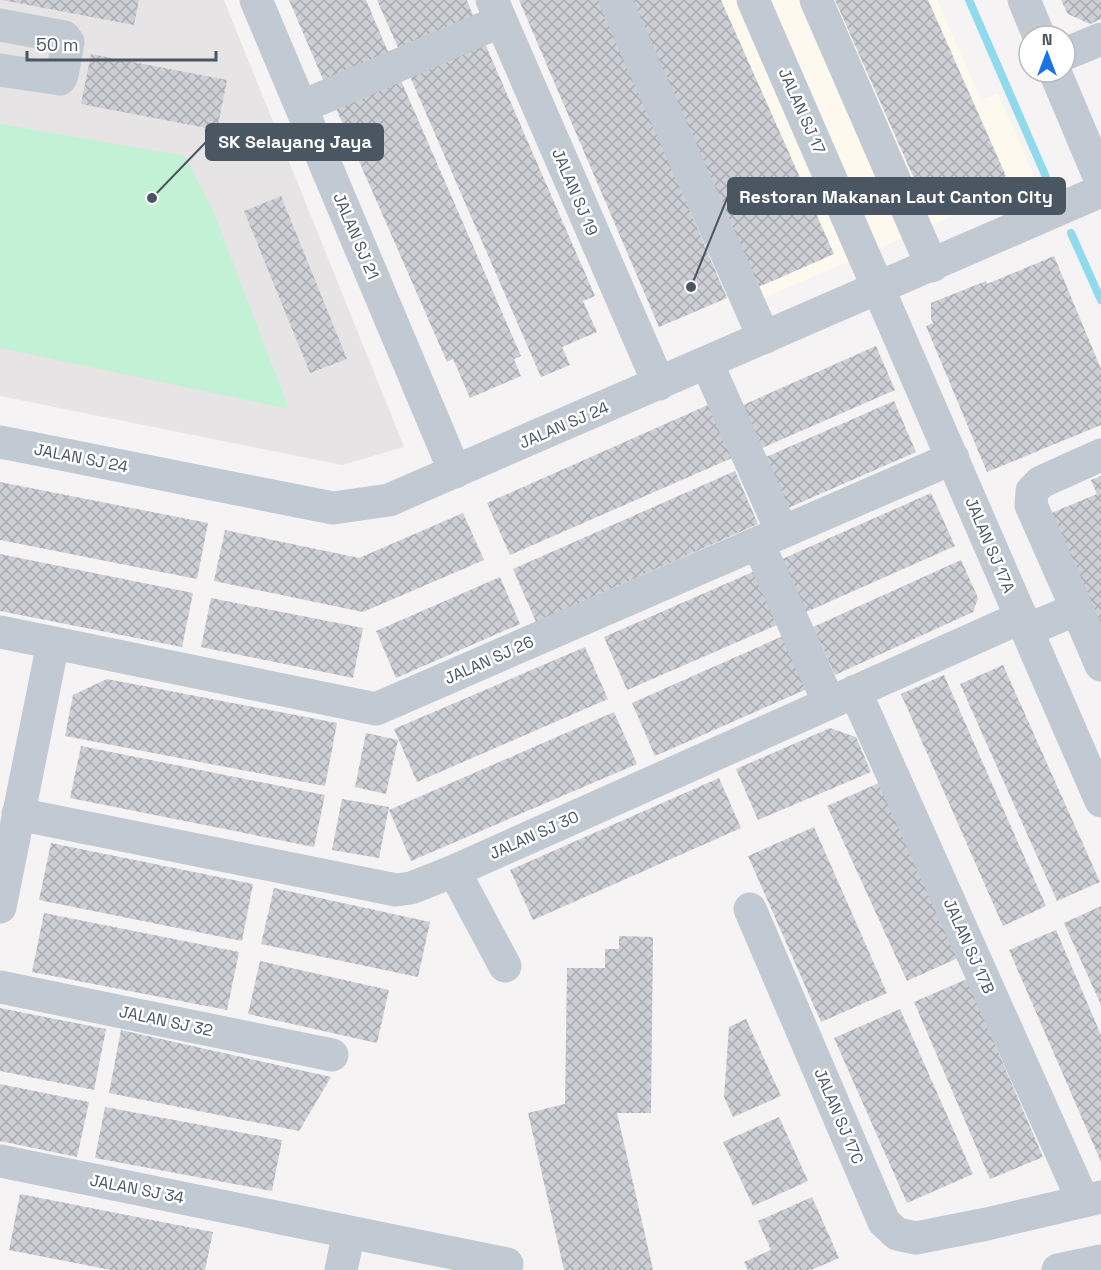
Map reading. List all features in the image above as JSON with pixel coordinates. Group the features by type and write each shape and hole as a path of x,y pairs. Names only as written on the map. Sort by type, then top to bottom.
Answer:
{"street":[{"name":"JALAN SJ 21","path":"256,0 455,472"},
{"path":"615,0 764,338"},
{"name":"JALAN SJ 17","path":"753,0 880,289"},
{"path":"816,0 932,266"},
{"path":"1024,0 1034,24"},
{"path":"301,107 496,10"},
{"name":"JALAN SJ 19","path":"496,10 658,384"},
{"path":"0,25 64,37 68,42 60,79 0,70"},
{"path":"1077,49 1101,39"},
{"path":"1059,84 1101,181"},
{"name":"JALAN SJ 24","path":"0,442 333,508 389,500 880,289 1101,191"},
{"name":"JALAN SJ 17A","path":"880,289 1101,801"},
{"name":"JALAN SJ 17B","path":"707,363 770,538 842,697 1092,1199"},
{"path":"1101,455 1041,482 1032,491 1031,505 1101,665"},
{"name":"JALAN SJ 26","path":"0,632 376,709 953,458"},
{"name":"JALAN SJ 30","path":"18,814 396,891 411,888 454,871 842,697 1024,623 1077,609"},
{"path":"0,907 53,643"},
{"path":"454,871 505,966"},
{"name":"JALAN SJ 17C","path":"750,909 884,1222 897,1234 916,1238 1092,1199"},
{"name":"JALAN SJ 32","path":"0,987 332,1055"},
{"name":"JALAN SJ 34","path":"0,1161 507,1264"},
{"path":"341,1270 349,1232"},
{"path":"1058,1270 1101,1261"}],"shaded area":[{"path":"0,0 224,0 404,447 342,465 0,396"},
{"path":"623,0 937,0 981,100 998,93 1036,180 755,302"}],"green space":[{"path":"0,124 185,156 214,213 289,409 0,348"}],"building":[{"path":"2,0 139,0 134,25"},
{"path":"289,0 366,0 389,54 324,82"},
{"path":"377,0 467,0 474,18 399,50"},
{"path":"519,0 600,0 727,298 659,327"},
{"path":"628,0 721,0 834,254 756,288"},
{"path":"835,0 928,0 1006,176 928,210"},
{"path":"1061,0 1101,0 1101,19 1090,24 1068,14"},
{"path":"483,39 595,296 583,301 597,332 562,347 570,365 541,377 408,72"},
{"path":"91,54 227,80 217,130 81,104"},
{"path":"399,76 521,356 514,359 521,376 470,398 453,359 447,362 334,104"},
{"path":"281,196 347,359 310,373 244,211"},
{"path":"1054,256 1101,369 1101,425 987,472 926,326 933,323 931,303 986,281 987,284"},
{"path":"876,346 895,390 753,452 734,409"},
{"path":"894,401 916,452 779,512 757,461"},
{"path":"708,405 732,458 510,555 487,503"},
{"path":"735,471 758,524 536,622 513,569"},
{"path":"1101,476 1101,636 1049,514 1097,494 1091,480"},
{"path":"0,482 208,523 197,579 0,540"},
{"path":"931,493 955,546 804,613 780,560"},
{"path":"463,513 484,560 363,612 214,581 225,530 359,558"},
{"path":"0,554 193,593 182,647 0,611"},
{"path":"961,560 978,598 973,612 835,675 813,627"},
{"path":"755,571 779,624 627,690 604,637"},
{"path":"500,577 520,624 396,678 376,631"},
{"path":"211,598 363,628 353,678 201,647"},
{"path":"783,636 807,689 655,756 632,703"},
{"path":"585,647 608,699 417,782 394,729"},
{"path":"1003,665 1100,882 1057,901 960,684"},
{"path":"944,675 1046,906 1003,926 901,694"},
{"path":"107,679 337,723 325,786 65,736 73,695"},
{"path":"614,712 637,764 411,861 389,810"},
{"path":"830,728 856,737 871,772 758,820 736,769"},
{"path":"366,733 398,740 386,794 355,787"},
{"path":"81,746 325,795 314,847 70,798"},
{"path":"719,778 741,828 533,920 510,870"},
{"path":"881,782 960,957 907,981 827,806"},
{"path":"342,799 389,807 379,858 332,850"},
{"path":"814,827 887,993 821,1022 748,856"},
{"path":"51,843 253,884 242,941 39,900"},
{"path":"274,888 430,922 418,977 261,944"},
{"path":"1101,906 1101,1005 1064,923"},
{"path":"44,913 239,952 227,1010 32,972"},
{"path":"1056,930 1101,1035 1101,1162 1009,950"},
{"path":"619,936 653,937 651,1113 617,1113 653,1270 564,1270 528,1113 565,1104 567,968 605,968 605,949 619,949"},
{"path":"260,961 389,990 377,1043 248,1014"},
{"path":"967,979 1043,1157 990,1179 914,1002"},
{"path":"0,1008 106,1029 94,1090 0,1071"},
{"path":"900,1009 973,1174 907,1203 834,1038"},
{"path":"746,1019 781,1096 733,1117 724,1097 729,1027"},
{"path":"121,1030 331,1077 299,1131 109,1093"},
{"path":"0,1084 89,1102 77,1157 0,1141"},
{"path":"105,1107 282,1140 272,1191 95,1158"},
{"path":"779,1117 808,1181 753,1206 723,1142"},
{"path":"20,1194 213,1232 205,1270 111,1270 9,1250"},
{"path":"812,1197 839,1258 811,1270 748,1270 744,1262 771,1250 758,1221"}],"waterway":[{"path":"969,0 1046,177"},
{"path":"1071,233 1101,300"}],"place":[{"name":"SK Selayang Jaya","path":"152,198"},
{"name":"Restoran Makanan Laut Canton City","path":"691,287"}]}
